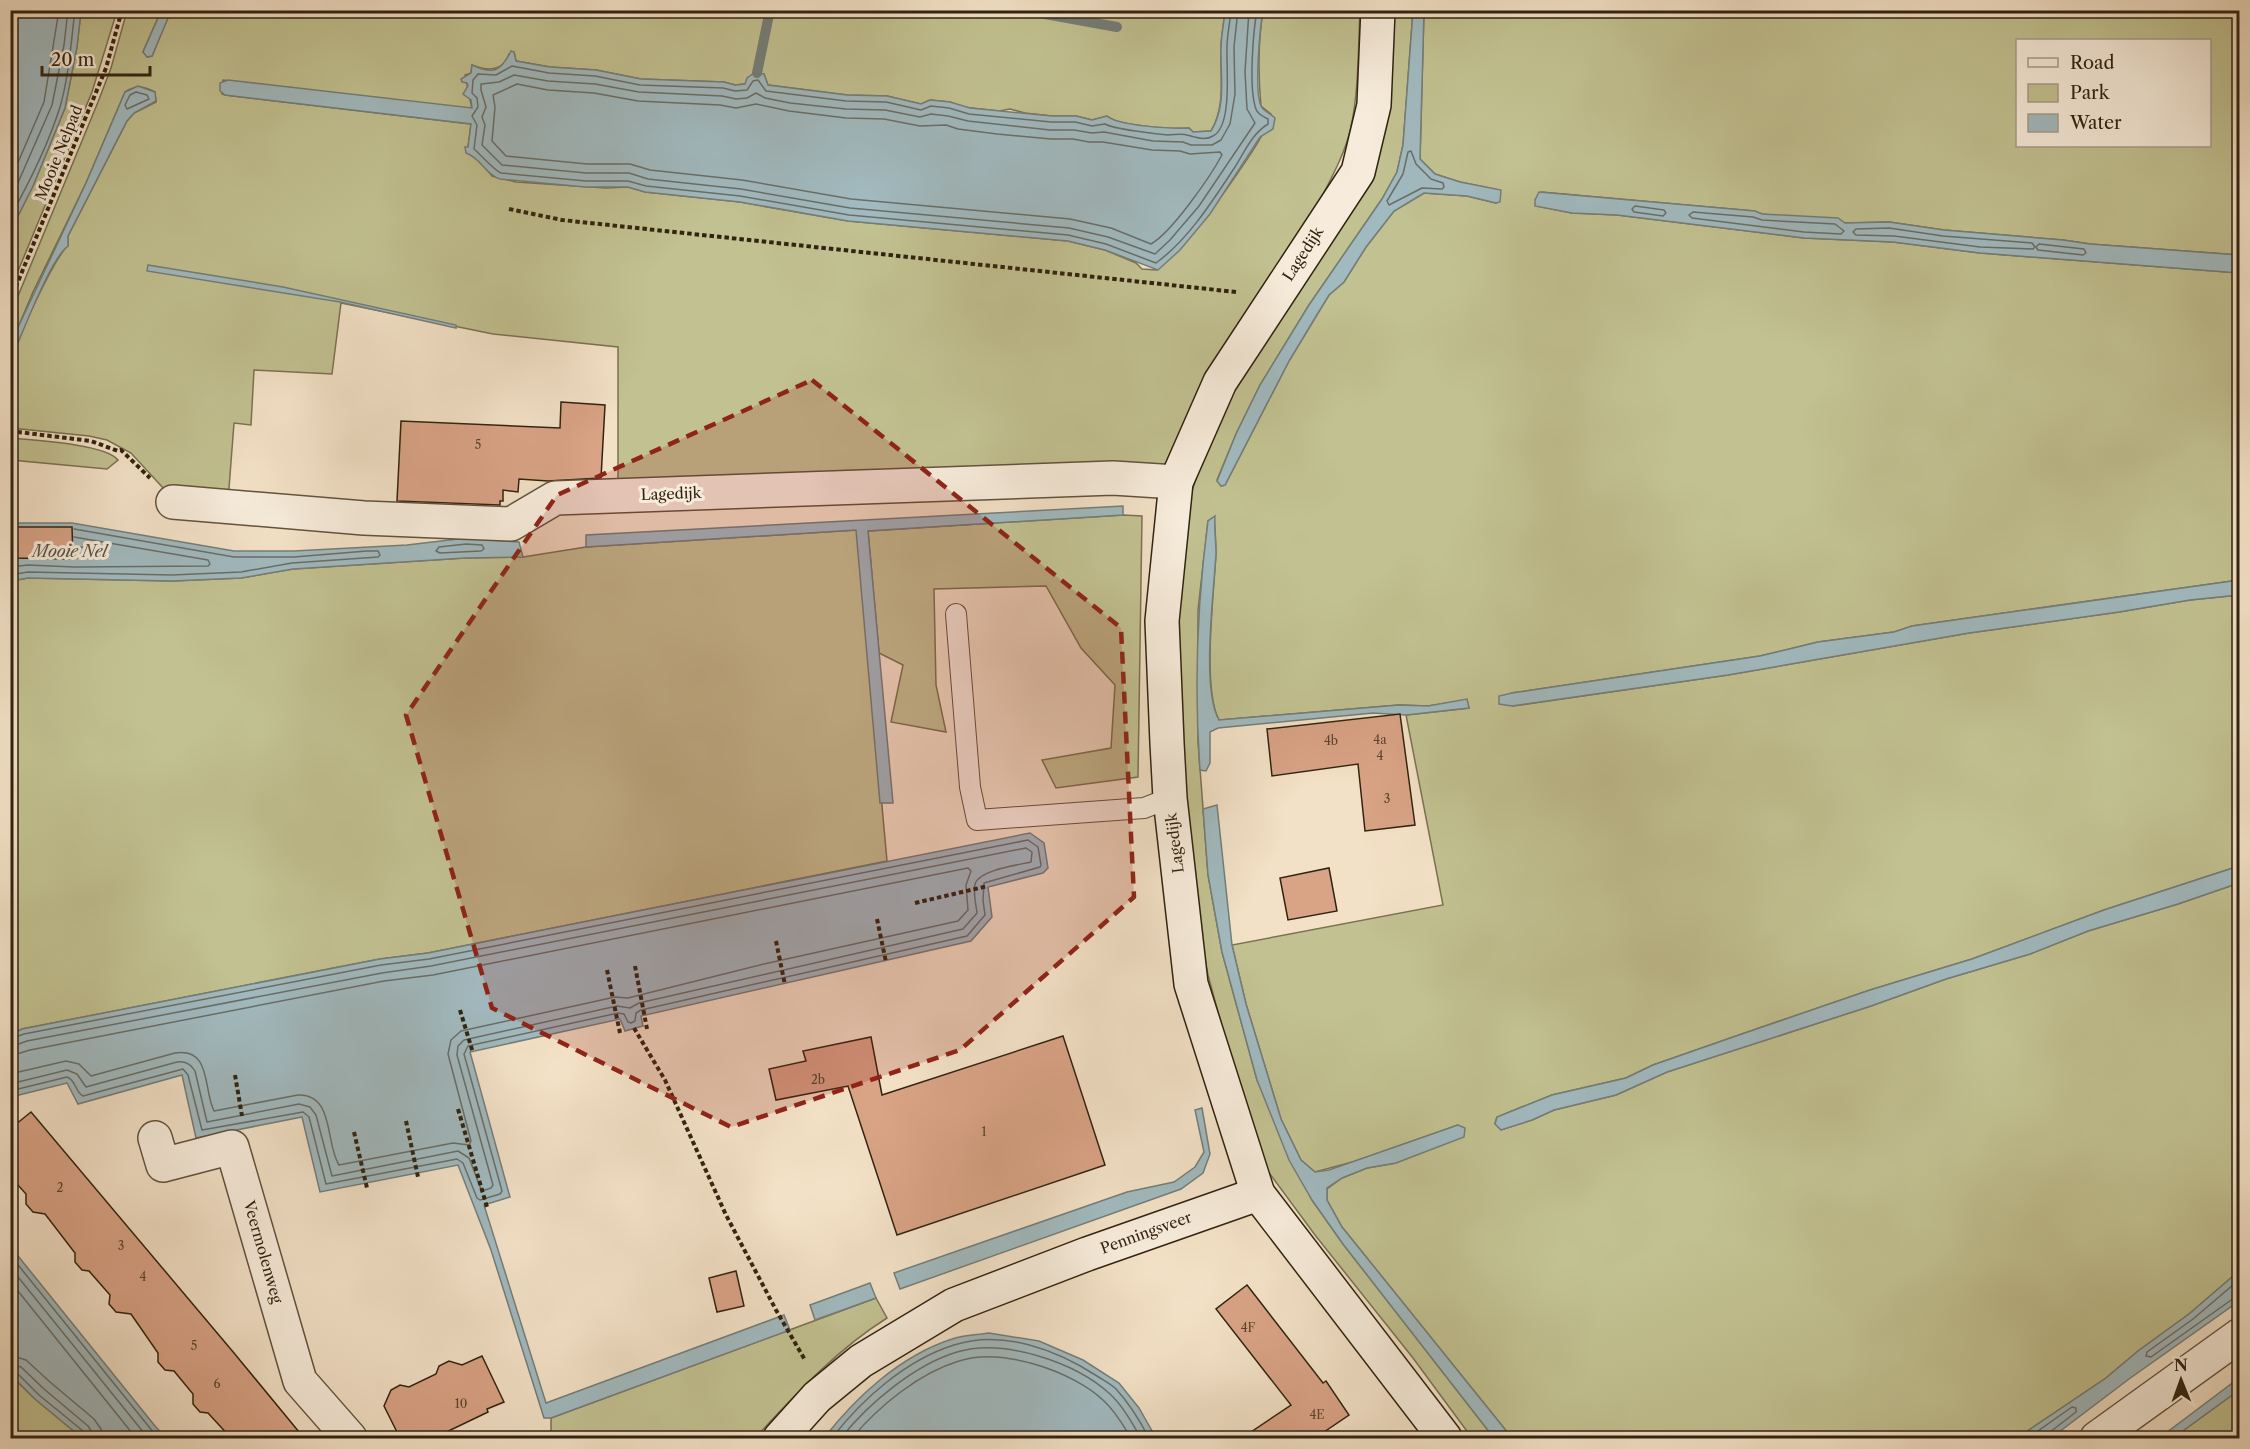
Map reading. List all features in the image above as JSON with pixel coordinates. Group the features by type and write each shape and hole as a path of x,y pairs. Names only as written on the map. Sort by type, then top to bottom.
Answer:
{"street":[{"name":"Lagedijk","path":"1258,1194 1191,984 1170,798 1162,621 1176,482 1220,382 1358,172 1374,105 1378,10"},
{"name":"Lagedijk","path":"173,502 194,506 364,518 511,524 555,498 1113,478 1176,482"},
{"name":"Veermolenweg","path":"155,1138 163,1166 232,1147 300,1381 350,1438"},
{"name":"Penningsveer","path":"780,1438 817,1397 861,1360 954,1305 1087,1254 1258,1194"},
{"path":"1258,1194 1445,1438"},
{"path":"2097,1438 2240,1335"}],"lane":[{"path":"956,614 970,787 977,820 1144,808 1170,798"}],"path":[{"name":"Mooie Nelpad","path":"10,301 106,68 122,10"},
{"path":"509,208 562,220 1276,296"},
{"path":"10,431 91,441 118,451 121,450 173,502"},
{"path":"915,903 988,886"},
{"path":"877,919 886,962"},
{"path":"776,941 785,985"},
{"path":"634,966 647,1029"},
{"path":"607,970 620,1033"},
{"path":"460,1010 473,1053"},
{"path":"634,1028 665,1080 726,1215 793,1338"},
{"path":"235,1075 243,1118"},
{"path":"458,1109 487,1207"},
{"path":"406,1121 418,1177"},
{"path":"354,1132 367,1188"}],"highlighted area":[{"path":"812,380 1121,628 1134,897 960,1050 731,1127 492,1008 406,715 557,495"}],"green space":[{"path":"171,10 1225,11 1221,43 1219,111 1211,131 1193,132 1189,128 1133,124 1107,116 1092,120 1076,116 1025,113 1010,109 999,111 963,107 950,102 930,100 921,104 887,96 847,95 768,85 764,74 754,73 745,84 735,85 724,82 641,79 596,70 550,67 516,61 514,52 509,54 507,60 499,67 489,69 472,65 471,73 465,75 472,109 223,80 222,94 225,95 471,124 468,147 471,155 480,161 492,176 516,182 606,188 628,187 645,192 740,202 848,221 1068,241 1105,250 1136,263 1142,269 1157,270 1180,248 1210,212 1252,152 1268,122 1271,114 1261,106 1259,82 1259,46 1263,11 1360,11 1356,98 1351,127 1341,158 1316,208 1164,468 618,488 618,347 493,334 341,303 332,374 254,370 251,425 234,423 228,501 165,490 131,453 107,440 11,428 10,364 20,334 46,280 68,246 68,236 127,121 134,113 156,102 155,92 140,87 125,92 86,183 33,292 11,344 11,313 98,102 111,68 127,11 161,11 143,52 147,57 152,56"},
{"path":"81,11 117,11 92,92 11,288 11,230 33,186 65,108 77,47"},
{"path":"1392,11 1413,11 1403,145 1397,172 1382,199 1309,305 1260,385 1217,480 1221,486 1225,485 1289,361 1329,295 1344,282 1366,247 1394,211 1424,193 1467,196 1496,203 1499,190 1435,174 1420,159 1424,11 2239,11 2239,255 2090,244 1944,230 1889,222 1845,223 1762,214 1754,211 1542,192 1536,206 1572,213 1617,215 1804,238 1893,242 1980,253 2239,273 2239,580 1912,626 1894,632 1818,642 1760,656 1512,693 1513,706 1728,675 1969,633 2190,600 2239,595 2239,866 2104,910 1972,959 1870,990 1739,1035 1653,1065 1626,1078 1552,1095 1497,1117 1495,1123 1501,1130 1554,1110 1616,1095 1667,1072 1871,1006 1946,979 2030,954 2088,931 2239,883 2239,1271 2189,1314 2138,1351 2106,1378 2017,1438 1512,1438 1342,1227 1327,1200 1327,1189 1342,1178 1367,1168 1396,1163 1458,1125 1356,1161 1315,1172 1301,1160 1281,1119 1246,1004 1232,945 1443,905 1406,715 1469,708 1467,700 1428,706 1399,705 1219,720 1214,706 1210,664 1216,554 1214,517 1208,521 1198,610 1198,742 1208,875 1222,952 1257,1080 1312,1200 1343,1244 1494,1438 1472,1438 1267,1170 1237,1082 1208,975 1190,882 1174,643 1181,555 1192,491 1213,429 1246,367 1354,206"},
{"path":"10,438 99,450 118,460 107,469 11,460"},
{"path":"1123,515 1142,516 1138,777 1056,788 1042,760 1111,748 1115,685 1081,648 1046,586 934,589 936,685 946,732 891,722 903,665 879,653 868,531"},
{"path":"857,530 887,861 428,953 380,959 22,1029 11,1035 10,581 28,578 172,581 241,578 293,569 465,558 523,557 586,547"},
{"path":"876,1298 887,1318 834,1358 755,1438 551,1438 551,1418"},
{"path":"10,1375 35,1399 82,1438 11,1438"},
{"path":"2239,1390 2239,1438 2173,1438"}],"water":[{"path":"11,10 81,11 77,47 65,108 33,186 11,230"},
{"path":"161,11 171,11 152,56 147,57 143,52"},
{"path":"1225,11 1263,11 1258,87 1261,106 1275,118 1273,129 1260,137 1210,214 1180,250 1158,270 1105,250 1068,241 848,221 740,202 645,192 628,187 585,187 500,179 466,153 465,147 468,147 471,124 225,95 220,91 220,83 228,80 472,108 471,100 463,94 468,86 467,83 462,82 461,79 471,73 472,65 486,70 500,67 511,51 514,52 516,61 550,67 596,70 641,79 724,82 735,85 745,84 747,78 754,73 764,74 768,85 847,95 887,96 921,104 930,100 950,102 970,108 1052,116 1076,116 1092,120 1107,116 1133,124 1189,128 1193,132 1211,131 1221,101 1221,43"},
{"path":"1413,11 1424,11 1420,159 1435,174 1460,182 1501,190 1500,202 1467,196 1424,193 1394,211 1366,247 1344,282 1329,295 1289,361 1225,485 1221,486 1217,481 1236,434 1260,385 1309,305 1382,199 1397,172 1403,145"},
{"path":"138,86 155,92 156,101 134,113 127,121 68,236 68,246 45,281 11,359 12,340 86,183 125,92"},
{"path":"1539,192 1755,211 1762,214 1838,218 1845,223 1889,222 1944,230 2090,244 2239,255 2239,273 1980,253 1893,242 1804,238 1617,215 1572,213 1535,206"},
{"path":"148,265 283,287 456,325 456,328 340,302 147,271"},
{"path":"1123,506 1123,515 868,531 893,803 880,803 856,530 586,547 586,535"},
{"path":"1215,516 1216,553 1210,664 1214,706 1219,720 1399,705 1428,706 1467,699 1469,708 1406,715 1373,713 1218,728 1210,732 1210,763 1206,771 1200,770 1197,708 1199,614 1208,521"},
{"name":"Mooie Nel","path":"10,523 72,523 234,551 294,551 407,545 466,538 519,542 523,557 465,558 293,569 241,578 172,581 28,578 11,581"},
{"path":"2239,580 2239,595 2190,600 1969,633 1728,675 1512,706 1499,704 1499,696 1512,693 1760,656 1818,642 1894,632 1912,626"},
{"path":"1217,805 1232,945 1246,1004 1281,1119 1301,1160 1315,1172 1329,1170 1458,1125 1465,1128 1464,1137 1396,1163 1367,1168 1342,1178 1327,1188 1327,1200 1342,1227 1512,1438 1494,1438 1343,1244 1312,1200 1289,1160 1257,1080 1222,952 1208,875 1203,809"},
{"path":"1030,833 1044,843 1048,868 1043,873 988,887 992,917 971,941 641,1016 643,1026 625,1031 620,1019 470,1052 510,1197 484,1205 546,1403 784,1315 790,1330 551,1418 544,1418 491,1250 458,1165 320,1192 302,1117 196,1138 182,1075 78,1104 67,1083 11,1097 11,1035 22,1029 380,959 428,953"},
{"path":"2239,866 2239,883 2088,931 2030,954 1946,979 1871,1006 1667,1072 1616,1095 1554,1110 1501,1130 1495,1124 1497,1117 1552,1095 1626,1078 1653,1065 1739,1035 1870,990 1972,959 2104,910"},
{"path":"1202,1108 1210,1154 1203,1173 1181,1189 900,1289 894,1273 1127,1192 1174,1182 1195,1167 1204,1152 1195,1110"},
{"path":"10,1246 166,1438 82,1438 35,1399 11,1375"},
{"path":"2239,1271 2239,1301 2051,1438 2017,1438 2106,1378 2138,1351 2189,1314"},
{"path":"870,1283 876,1298 815,1320 810,1305"},
{"path":"989,1333 1039,1341 1083,1360 1119,1383 1139,1408 1156,1438 824,1438 865,1393 897,1367 933,1346 952,1339"},
{"path":"2239,1378 2239,1390 2173,1438 2166,1433"}],"building":[{"path":"561,402 605,405 601,478 548,481 519,479 518,492 503,490 503,501 500,501 500,505 397,501 401,421 560,428"},
{"path":"10,527 72,527 73,559 10,558"},
{"path":"1400,714 1415,825 1365,831 1358,764 1272,776 1267,729"},
{"path":"1329,868 1337,911 1288,920 1280,878"},
{"path":"1063,1036 1105,1165 897,1235 848,1086 776,1100 769,1069 806,1061 803,1051 871,1037 882,1095"},
{"path":"31,1112 304,1438 231,1438 208,1413 200,1412 193,1404 193,1394 174,1371 165,1370 158,1362 158,1353 131,1314 116,1312 109,1304 110,1295 89,1271 82,1270 75,1262 75,1253 45,1214 33,1212 26,1204 26,1194 10,1176 10,1129"},
{"path":"736,1271 744,1306 717,1312 709,1278"},
{"path":"1247,1285 1323,1383 1326,1381 1349,1415 1315,1438 1242,1438 1291,1405 1216,1309"},
{"path":"482,1356 504,1402 434,1438 400,1438 384,1406 391,1390 400,1385 409,1387 436,1374 439,1366 449,1361 462,1365"}],"waterway":[{"path":"757,73 770,10"},
{"path":"1023,10 1117,27"}]}
